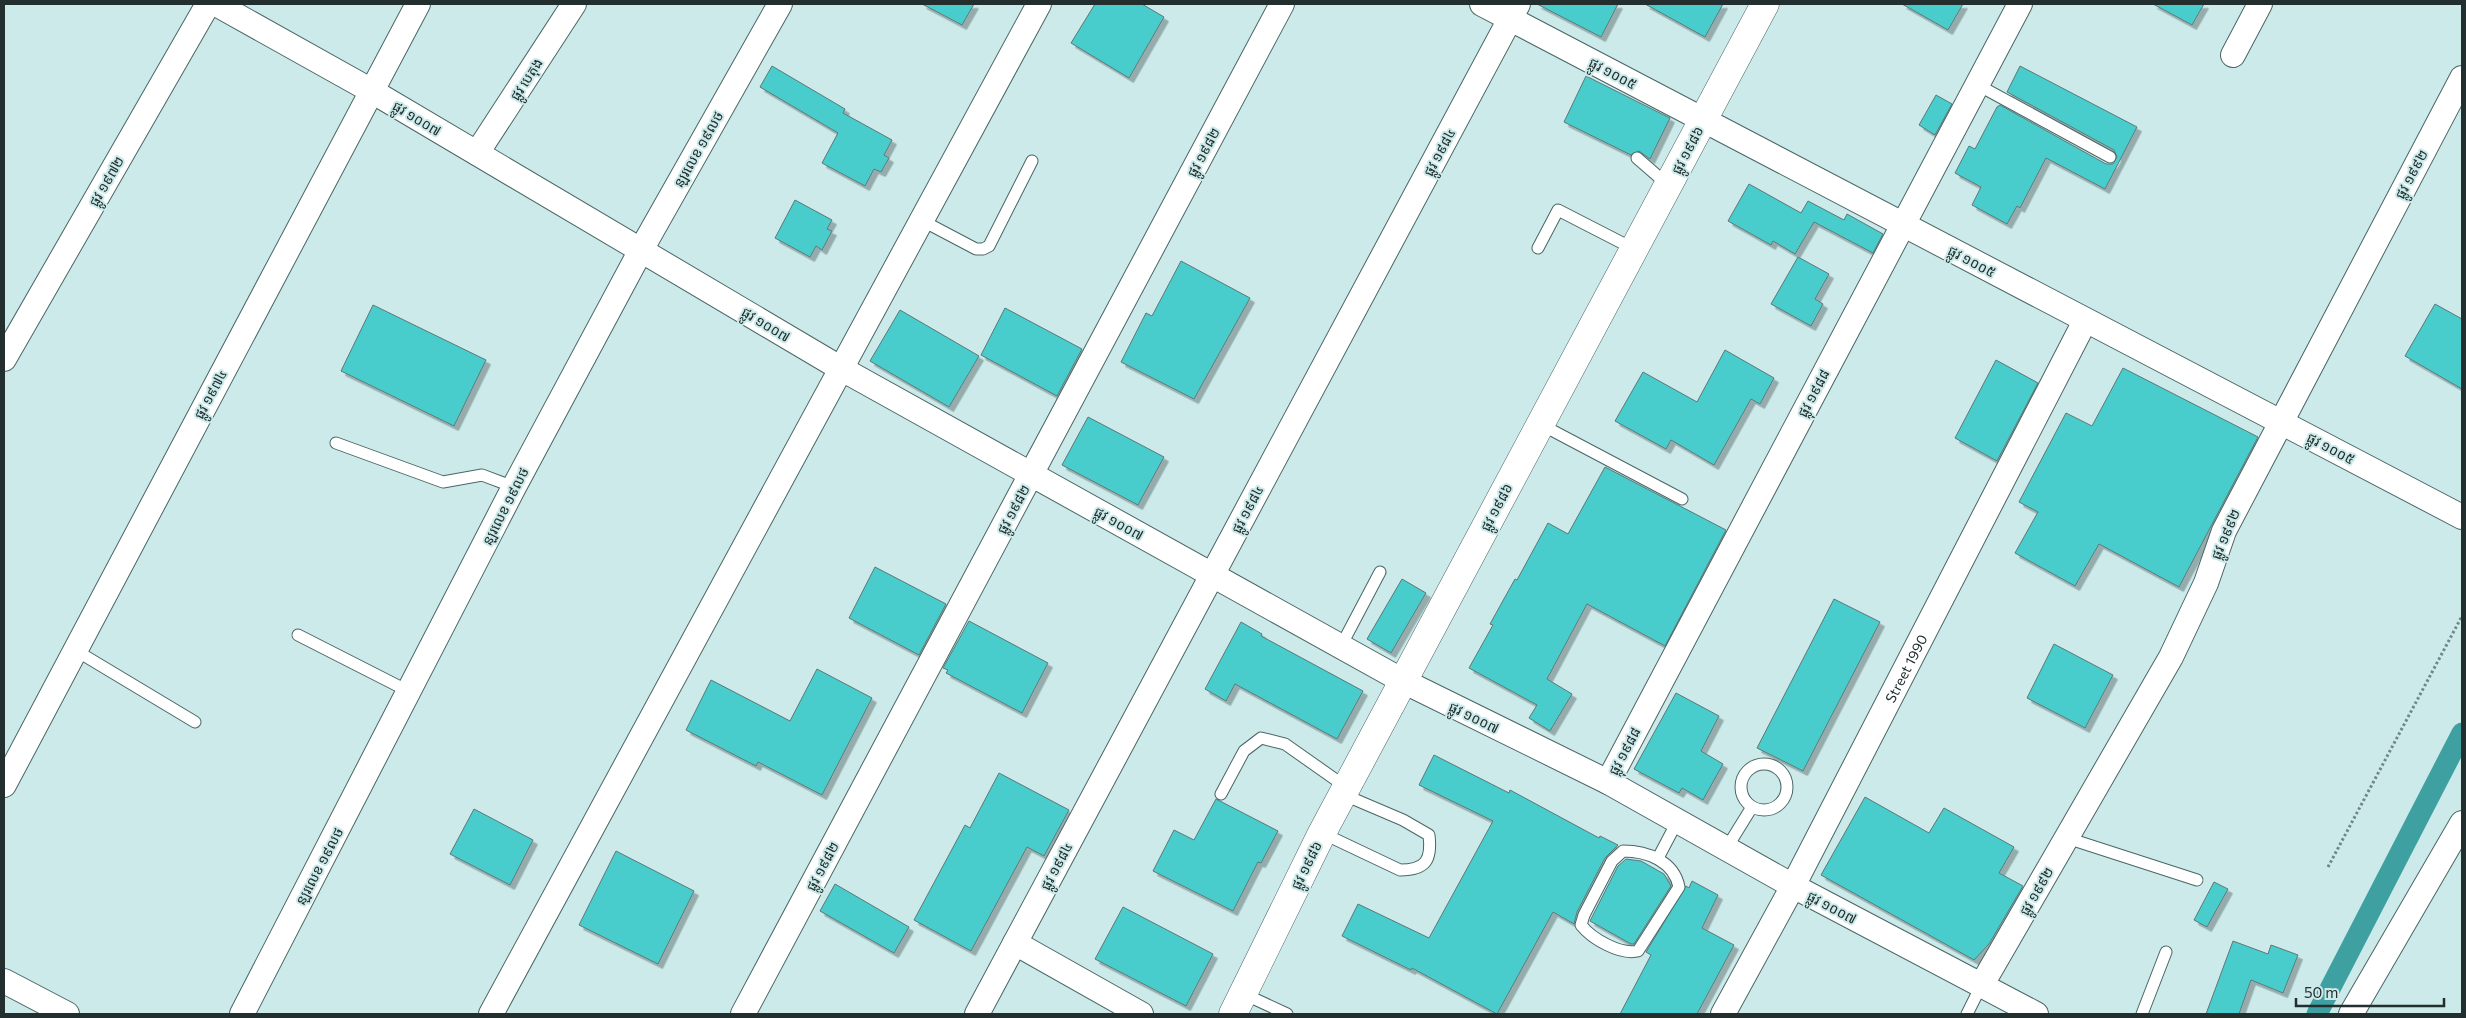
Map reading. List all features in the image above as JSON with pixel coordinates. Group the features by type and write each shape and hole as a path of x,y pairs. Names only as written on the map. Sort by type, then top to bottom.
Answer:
{"main road":[{"name":"ផ្លូវ ១៩៨៦","path":"1238,1004 1344,790 1765,4"}],"street":[{"name":"ផ្លូវ ១៩៧២","path":"4,358 208,4"},
{"name":"ផ្លូវ ១០០៧","path":"216,4 370,90 840,368 1403,681 1608,782 1792,886 2036,1014"},
{"name":"ផ្លូវ ១៩៧៤","path":"4,785 370,90 418,4"},
{"name":"ផ្លូវ បេតុង","path":"477,154 574,4"},
{"name":"ន្ឡរលេខ ១៩លថ","path":"242,1014 410,692 514,487 641,250 780,4"},
{"path":"490,1014 1039,4"},
{"name":"ផ្លូវ ១៩៨២","path":"743,1014 1282,4"},
{"name":"ផ្លូវ ១០០៥","path":"1482,4 1514,11 1652,101 1703,120 2462,517"},
{"name":"ផ្លុវ ១៩៨៨","path":"1608,782 2020,4"},
{"path":"2233,55 2260,4"},
{"name":"ផ្លូវ ១៩៨៤","path":"977,1014 1514,11"},
{"name":"ផ្លូវ ១៩៩២","path":"1981,986 2171,657 2206,583 2224,531 2462,78"},
{"name":"Street 1990","path":"1723,1014 1792,886 2085,321"},
{"path":"2350,1014 2462,823"},
{"path":"1015,943 1141,1014"},
{"path":"4,981 67,1014"}],"lane":[{"path":"1976,84 2110,157"},
{"path":"1637,158 1668,185"},
{"path":"921,220 976,249 983,249 989,246 1032,161"},
{"path":"1538,248 1558,210 1634,249"},
{"path":"1540,424 1682,499"},
{"path":"336,443 443,482 482,475 514,487"},
{"path":"1341,646 1380,572"},
{"path":"298,635 410,692"},
{"path":"75,650 195,722"},
{"path":"1221,794 1244,751 1261,738 1285,744 1344,790 1429,835 1431,851 1423,865 1412,870 1400,870 1322,832"},
{"path":"1765,764 1778,770 1786,782 1784,797 1780,803 1766,810 1752,807 1742,795 1741,788 1745,774 1751,768 1765,764"},
{"path":"1726,849 1752,807"},
{"path":"1658,858 1676,822"},
{"path":"2067,838 2197,880"},
{"path":"1623,851 1640,851 1658,858 1677,878 1679,887 1638,951 1629,953 1615,948 1586,931 1582,925 1584,915 1612,861 1623,851"},
{"path":"2142,1014 2166,952"},
{"path":"1967,1014 1981,986"},
{"path":"1238,1004 1287,1014"}],"path":[{"path":"2328,866 2462,616"}],"building":[{"path":"922,4 974,4 962,25"},
{"path":"1095,4 1142,4 1164,17 1129,78 1071,43"},
{"path":"1537,4 1618,4 1601,37"},
{"path":"1645,4 1723,4 1705,37"},
{"path":"1902,4 1963,4 1948,30"},
{"path":"2153,4 2204,4 2192,25"},
{"path":"772,66 845,109 843,113 892,140 884,155 889,158 881,172 874,169 865,186 822,163 838,133 760,87"},
{"path":"2020,66 2137,127 2105,189 2046,158 2020,208 2017,206 2007,224 1972,205 1981,187 1955,173 1969,146 1975,149 1997,107 2000,105 2106,164 2113,164 2117,157 2114,150 2007,92"},
{"path":"1586,76 1670,118 1650,159 1639,151 1631,155 1564,122"},
{"path":"1936,95 1952,104 1935,135 1919,125"},
{"path":"1749,184 1801,213 1808,201 1844,220 1847,214 1883,234 1873,253 1814,222 1795,254 1773,241 1771,245 1728,221"},
{"path":"795,200 832,220 827,229 832,231 822,250 816,246 810,257 775,238"},
{"path":"1798,257 1829,274 1815,299 1823,304 1811,326 1771,304"},
{"path":"1181,261 1250,298 1194,399 1121,362 1146,313 1152,316"},
{"path":"2435,304 2462,319 2462,389 2405,356"},
{"path":"373,305 486,360 454,426 341,371"},
{"path":"1005,308 1082,349 1057,396 981,355"},
{"path":"900,310 979,356 949,407 870,361"},
{"path":"1725,350 1774,378 1760,404 1751,399 1714,465 1671,440 1666,449 1615,421 1643,372 1697,402"},
{"path":"1996,360 2038,383 1997,461 1955,438"},
{"path":"2123,368 2258,437 2179,587 2099,544 2075,586 2015,553 2038,512 2019,502 2066,413 2092,426"},
{"path":"1088,417 1164,457 1138,505 1062,465"},
{"path":"1605,467 1726,530 1665,646 1587,604 1547,679 1572,694 1550,731 1529,718 1537,705 1469,668 1493,625 1490,624 1515,579 1517,580 1548,523 1568,534"},
{"path":"875,567 946,604 919,655 849,618"},
{"path":"1402,579 1426,593 1391,653 1367,639"},
{"path":"1834,599 1880,622 1803,771 1757,748"},
{"path":"969,621 1048,663 1022,713 946,673 948,670 943,668"},
{"path":"1241,622 1262,634 1261,636 1363,691 1337,739 1235,684 1226,701 1205,689"},
{"path":"2054,644 2113,675 2085,728 2027,698"},
{"path":"817,669 872,698 822,795 758,762 756,766 686,730 711,680 790,721"},
{"path":"1676,693 1719,716 1701,751 1723,764 1703,800 1682,788 1679,793 1634,769"},
{"path":"1434,755 1509,793 1510,790 1599,838 1600,836 1618,845 1605,858 1577,912 1574,924 1553,912 1497,1014 1412,968 1411,970 1342,936 1358,904 1429,938 1493,821 1419,785"},
{"path":"999,773 1069,810 1044,856 1027,847 971,951 914,920 965,825 970,828"},
{"path":"1865,797 1929,833 1944,808 2014,847 1999,873 2023,886 1989,944 1974,960 1821,875"},
{"path":"1216,799 1278,831 1261,863 1258,862 1233,911 1153,871 1174,830 1194,840"},
{"path":"474,809 533,840 510,885 450,854"},
{"path":"616,851 694,891 658,964 579,925"},
{"path":"1626,859 1641,861 1664,874 1671,886 1634,944 1590,921 1618,866"},
{"path":"1692,881 1718,895 1702,928 1734,945 1697,1014 1620,1014 1651,955 1646,952 1686,886 1689,888"},
{"path":"2214,882 2228,889 2207,927 2194,920"},
{"path":"835,884 909,927 894,953 820,911"},
{"path":"1123,907 1213,954 1186,1006 1095,959"},
{"path":"2233,941 2268,954 2271,945 2298,955 2283,993 2251,980 2239,1014 2206,1014"}],"waterway":[{"path":"2317,1014 2462,733"}]}
